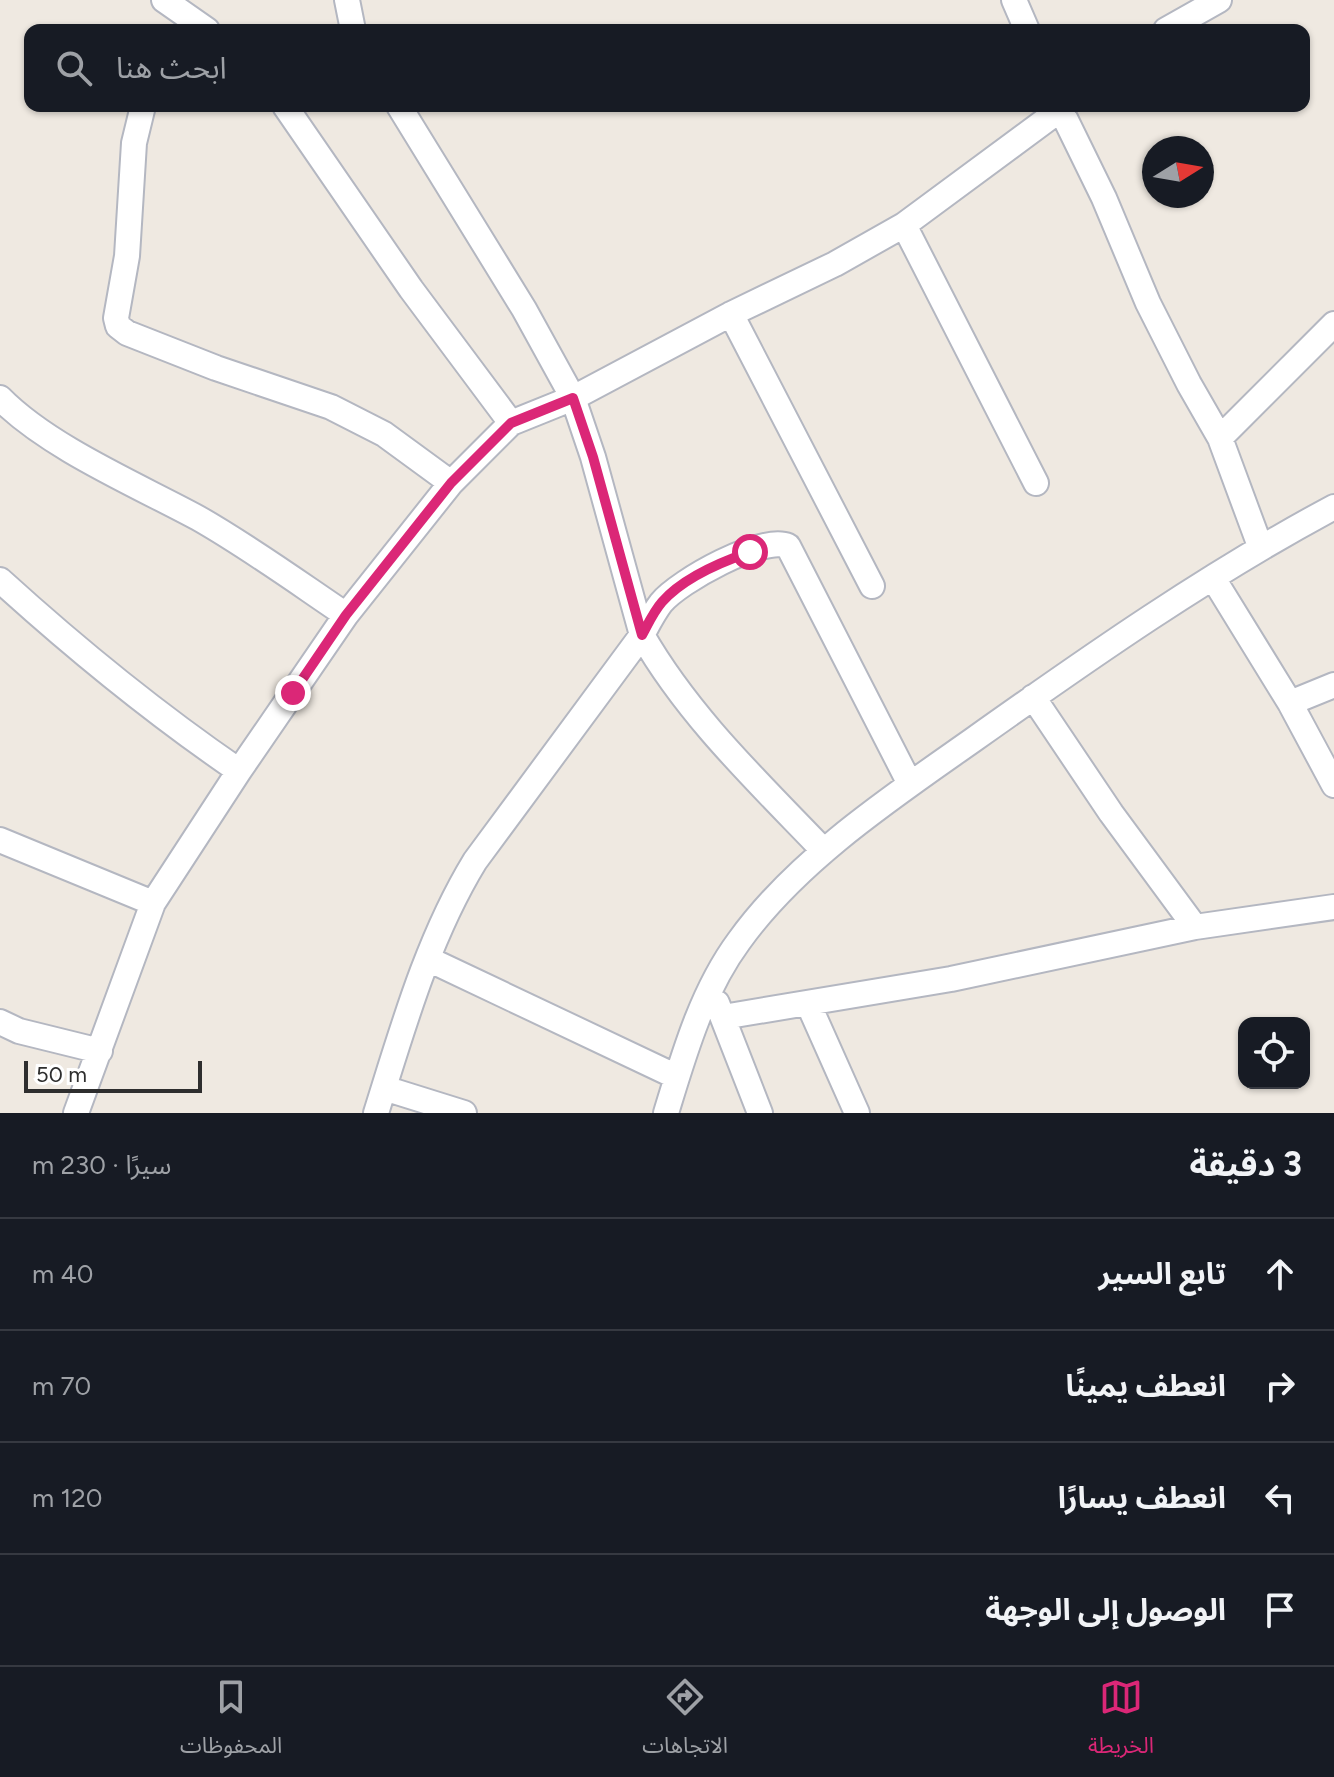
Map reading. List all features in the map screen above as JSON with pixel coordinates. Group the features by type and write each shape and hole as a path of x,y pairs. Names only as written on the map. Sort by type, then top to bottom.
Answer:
{"street":[{"path":"164,0 192,24"},
{"path":"347,0 352,24"},
{"path":"1014,0 1024,24"},
{"path":"1177,24 1219,0"},
{"path":"142,112 134,143 127,256 116,318 118,326 127,333 216,368 331,407 384,434 451,483"},
{"path":"289,112 411,289 511,423"},
{"path":"403,112 524,309 573,398 593,457 642,635 663,672 690,708 824,851"},
{"path":"76,1113 153,903 346,615 451,483 511,423 573,398 731,314 835,264 904,225 1054,112"},
{"path":"1063,112 1148,303 1220,438 1260,546"},
{"path":"904,225 1036,483"},
{"path":"731,314 872,586"},
{"path":"1220,438 1334,324"},
{"path":"0,398 75,452 202,521 346,615"},
{"path":"666,1113 711,989 739,941 824,851 910,784 1135,626 1260,546 1334,507"},
{"path":"376,1113 428,959 453,896 475,861 642,635 662,601 690,580 743,554 773,544 788,546 910,784"},
{"path":"1213,578 1290,703 1334,785"},
{"path":"0,580 160,717 239,771"},
{"path":"1290,703 1334,685"},
{"path":"1033,697 1111,813 1195,927"},
{"path":"0,840 153,903"},
{"path":"723,1017 951,979 1195,927 1334,907"},
{"path":"428,959 677,1077"},
{"path":"711,989 760,1113"},
{"path":"808,1003 857,1113"},
{"path":"0,1022 19,1031 100,1051"},
{"path":"384,1088 464,1113"}],"route":[{"path":"293,693 346,615 451,483 511,423 573,398 593,457 642,635 662,601 690,580 728,559 750,552"}]}
